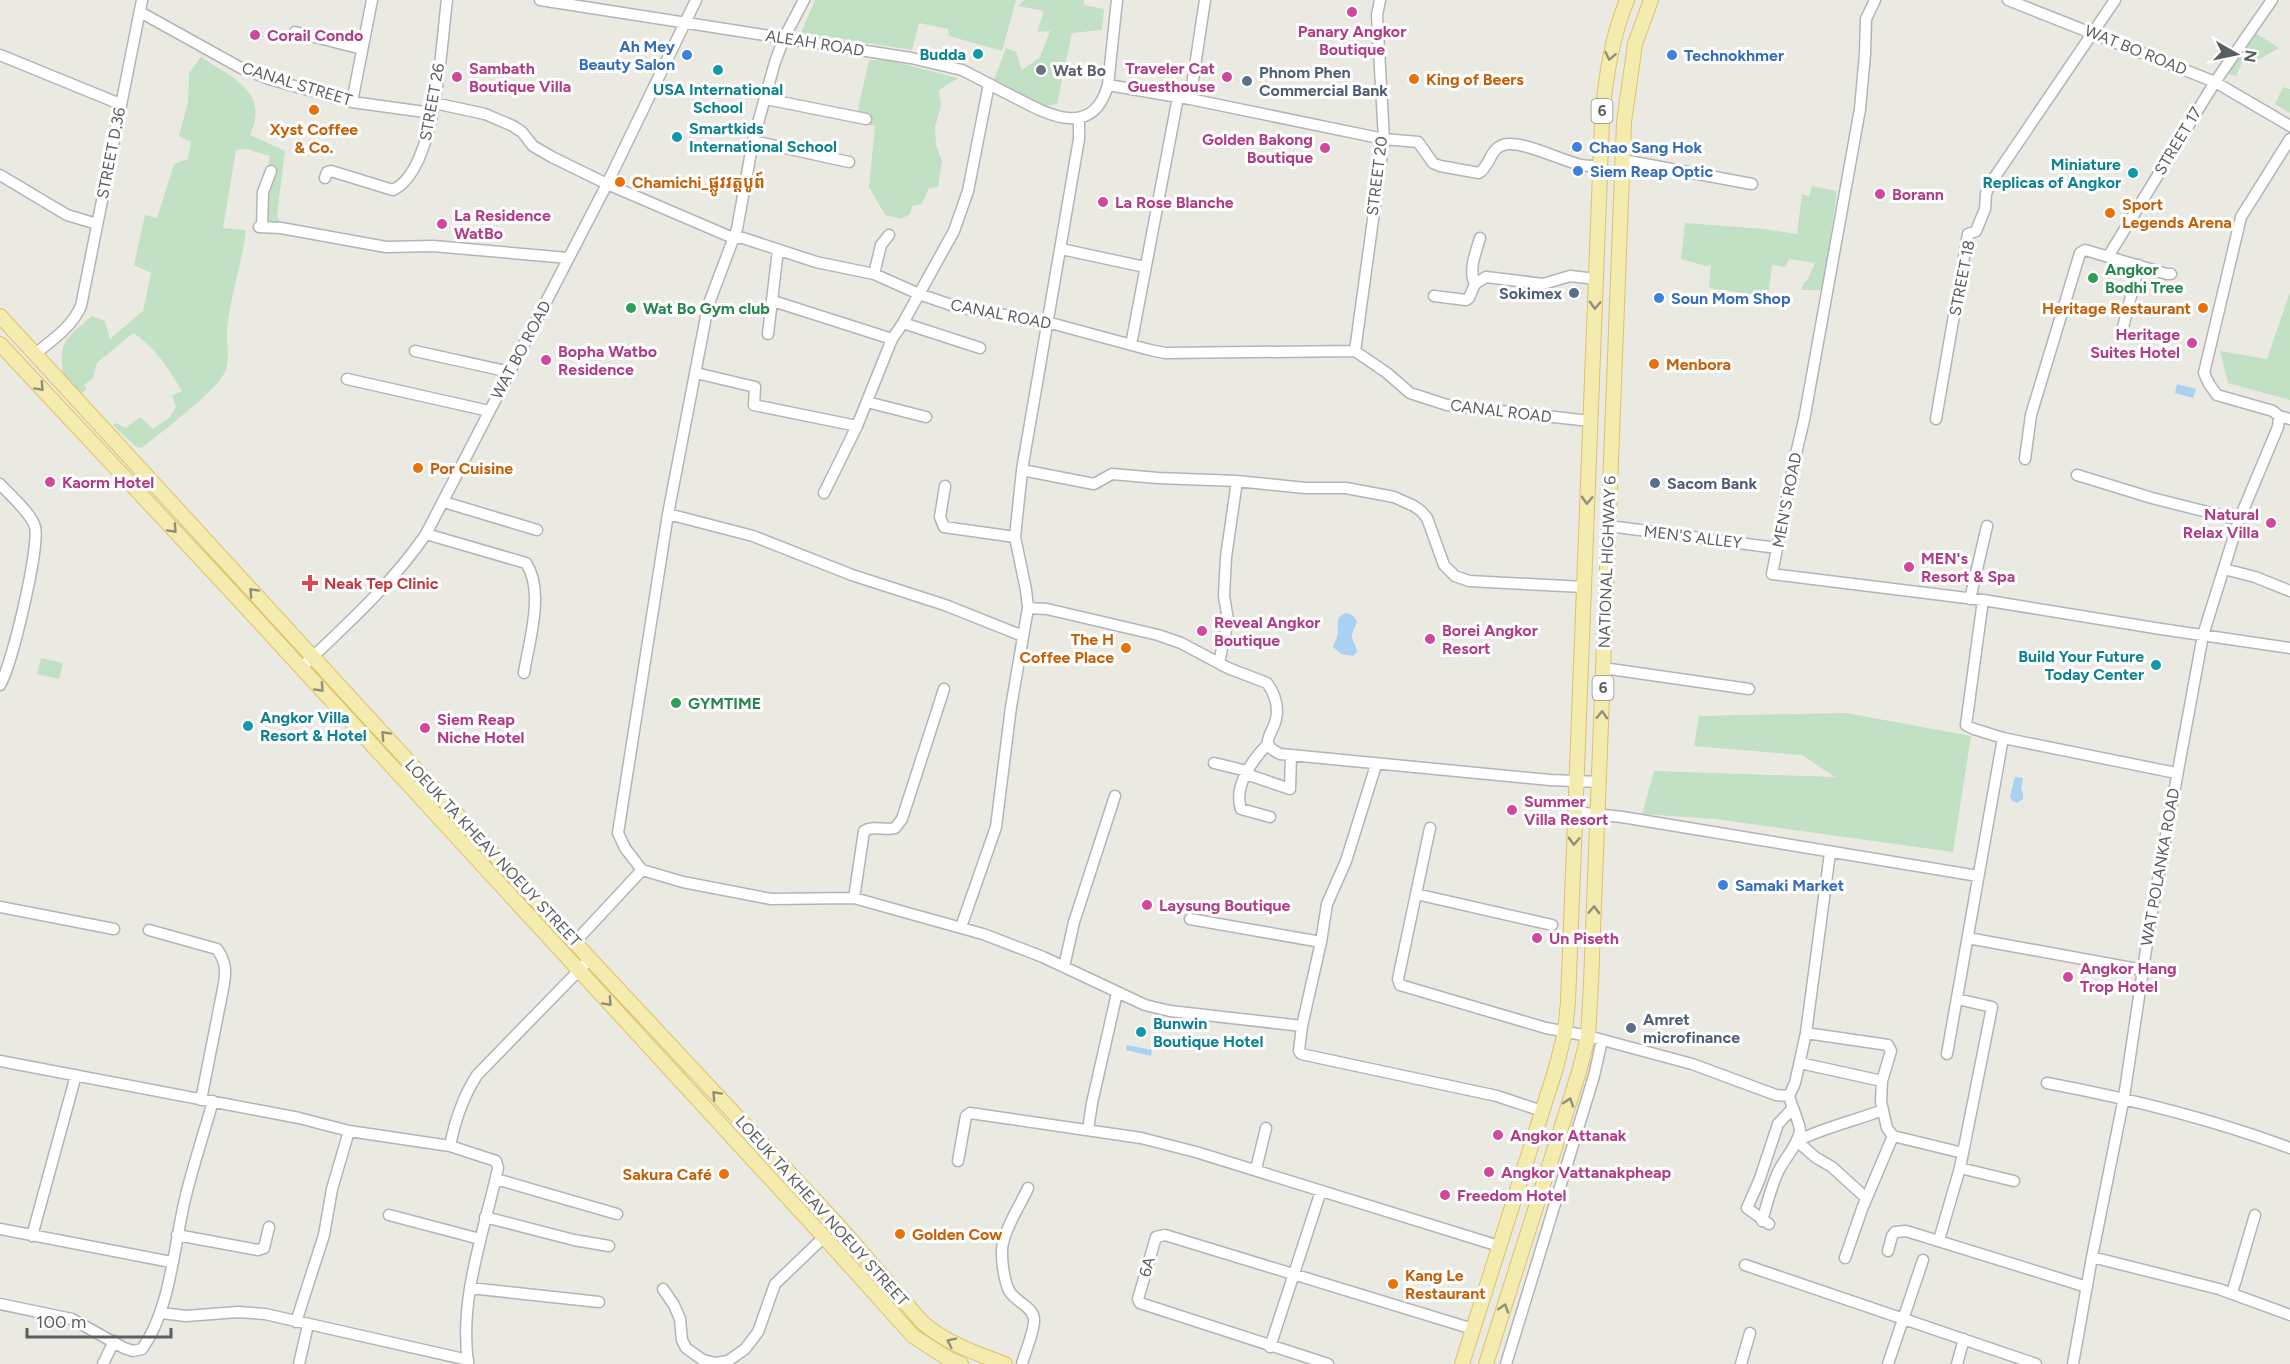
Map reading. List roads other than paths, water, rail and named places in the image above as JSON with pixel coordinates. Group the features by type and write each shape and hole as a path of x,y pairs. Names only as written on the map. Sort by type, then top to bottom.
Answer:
{"main road":[{"name":"NATIONAL HIGHWAY 6","path":"1461,1364 1565,1032 1604,94 1613,38 1627,0"},
{"name":"NATIONAL HIGHWAY 6","path":"1486,1364 1579,1072 1588,1036 1624,122 1635,44 1652,0"},
{"name":"LOEUK TA KHEAV NOEUY STREET","path":"0,316 838,1227 922,1322 937,1335 1005,1364"},
{"name":"LOEUK TA KHEAV NOEUY STREET","path":"0,344 579,970 913,1336 945,1361 960,1364"}],"street":[{"name":"STREET D.36","path":"35,354 77,316 84,296 142,0"},
{"path":"352,102 372,0"},
{"name":"STREET 26","path":"326,178 327,172 331,171 393,190 400,187 411,175 420,159 429,132 447,0"},
{"name":"ALEAH ROAD","path":"540,0 949,66 1056,117 1079,118"},
{"name":"WAT BO ROAD","path":"301,668 388,585 426,534 607,184 696,0"},
{"path":"804,0 784,38 775,62 753,141 737,229 708,306 668,514 618,833 625,848 642,870 683,882 771,899 854,898 961,927 1064,967 1145,1005 1170,1011 1302,1026"},
{"path":"961,927 996,826 1011,707 1028,608 1015,537 1023,470 1079,139 1079,118 1099,105 1108,85 1117,0"},
{"path":"1190,99 1205,0"},
{"name":"STREET 20","path":"1355,351 1384,139 1377,15 1380,0"},
{"name":"MEN'S ROAD","path":"1875,0 1866,20 1860,109 1804,420 1772,574 1983,600 2290,648"},
{"name":"WAT BO ROAD","path":"2008,0 2215,82 2290,126"},
{"name":"STREET 18","path":"1936,419 1968,234 1976,231 1985,209 1986,194 1990,184 2115,0"},
{"name":"STREET 17","path":"2109,255 2215,82 2272,0"},
{"name":"CANAL STREET","path":"140,12 241,68 279,82 352,102 433,108"},
{"path":"295,32 362,49"},
{"path":"0,55 120,104"},
{"path":"824,494 857,426 892,339 954,231 968,191 989,84"},
{"path":"1108,85 1190,99 1384,139 1418,142 1433,163 1479,173 1484,170 1495,150 1504,145 1524,147 1583,166 1600,166"},
{"path":"1131,345 1178,97"},
{"path":"766,99 866,119"},
{"name":"CANAL ROAD","path":"433,108 485,114 518,129 531,144 542,152 607,184 733,238 743,238 816,262 874,274 919,294 957,307 1047,322 1165,353 1355,351 1387,373 1410,393 1447,405 1590,421"},
{"path":"2285,417 2273,411 2217,395 2204,373 2241,217 2290,139"},
{"path":"753,141 849,162"},
{"path":"1623,160 1752,184"},
{"path":"271,171 263,192 260,227 386,247 434,246 568,258"},
{"path":"0,175 67,215 97,224"},
{"path":"874,274 881,245 889,235"},
{"path":"1475,284 1473,265 1480,238"},
{"path":"1061,249 1144,267"},
{"path":"2025,459 2031,415 2076,259 2085,249 2171,274"},
{"path":"768,334 778,250"},
{"path":"2122,331 2139,265"},
{"path":"1434,296 1466,300 1475,284 1486,277 1544,284 1570,276 1596,279"},
{"path":"773,301 892,339"},
{"path":"903,323 980,348"},
{"path":"415,351 510,372"},
{"path":"696,373 755,387 754,405 857,426"},
{"path":"347,379 489,411"},
{"path":"867,402 926,417"},
{"name":"WAT POLANKA ROAD","path":"2073,1364 2124,1097 2176,773 2203,635 2239,520 2278,427 2285,417"},
{"path":"1023,470 1094,484 1113,474 1237,481 1305,488 1346,488 1394,497 1414,506 1427,518 1444,565 1455,576 1469,581 1584,587"},
{"path":"2077,474 2152,498 2239,520"},
{"path":"1219,663 1228,620 1224,596 1226,557 1237,481"},
{"path":"0,484 33,521 36,540 17,637 7,674 0,685"},
{"path":"945,486 940,517 944,527 1015,537"},
{"path":"444,502 537,530"},
{"path":"668,514 753,536 852,575 945,605 1023,636"},
{"name":"MEN'S ALLEY","path":"1609,526 1777,548"},
{"path":"1970,599 1987,526"},
{"path":"426,534 526,563 535,581 535,602 524,673"},
{"path":"2224,569 2255,577 2290,591"},
{"path":"1983,600 1965,723 1974,729 2003,738 2176,773"},
{"path":"1028,608 1047,609 1158,634 1267,683 1277,701 1276,721 1267,739 1268,744 1280,754 1576,783 1599,782"},
{"path":"1603,668 1749,689"},
{"path":"854,898 864,831 870,828 886,830 895,828 902,819 944,689"},
{"path":"1947,1054 2003,738"},
{"path":"1268,744 1257,755 1247,773 1238,801 1240,809 1270,817"},
{"path":"1214,763 1290,789 1291,755"},
{"path":"1376,765 1346,861 1327,904 1302,1026 1299,1046 1301,1054 1497,1096 1542,1111"},
{"path":"1064,967 1074,922 1115,796"},
{"path":"1575,812 1977,876"},
{"path":"1430,828 1398,979 1400,985 1538,1026 1588,1036 1692,1064 1776,1095 1789,1096"},
{"path":"1792,1109 1778,1124 1759,1181 1747,1208 1766,1222 1773,1183 1797,1141 1799,1125 1789,1096 1800,1063 1806,1033 1830,853"},
{"path":"575,942 642,870"},
{"path":"1416,894 1552,925"},
{"path":"0,907 114,929"},
{"path":"1190,919 1321,942"},
{"path":"149,930 217,949 224,959 226,971 201,1100"},
{"path":"1968,938 2143,970"},
{"path":"450,1146 455,1122 477,1075 590,959"},
{"path":"1088,1130 1117,993"},
{"path":"1939,1240 1960,1168 1992,1007 1957,999"},
{"path":"1806,1033 1888,1045 1891,1051 1880,1092 1887,1128 1893,1136 1963,1153"},
{"path":"1506,1364 1591,1087 1602,1040"},
{"path":"0,1061 299,1118 349,1131 450,1146 496,1161 498,1168 470,1288 463,1362 265,1314 238,1312 186,1316 161,1313"},
{"path":"1800,1063 1882,1081"},
{"path":"32,1236 76,1075"},
{"path":"2047,1083 2124,1097 2211,1121 2290,1147"},
{"path":"0,1304 72,1319 133,1351 142,1349 161,1313 186,1195 213,1101"},
{"path":"1797,1141 1828,1127 1882,1110"},
{"path":"958,1161 966,1116 970,1113 1141,1138 1256,1169 1499,1246"},
{"path":"1256,1169 1266,1128"},
{"path":"296,1322 324,1234 332,1189 349,1131"},
{"path":"1845,1257 1866,1198 1893,1136"},
{"path":"1797,1141 1815,1157 1832,1167 1866,1198"},
{"path":"1960,1168 2014,1181"},
{"path":"495,1179 617,1214"},
{"path":"1022,1364 1034,1319 1031,1310 1021,1305 1010,1293 1001,1257 1009,1226 1028,1188"},
{"path":"1270,1347 1321,1191"},
{"path":"388,1215 480,1239"},
{"path":"2232,1293 2255,1215"},
{"path":"485,1216 574,1240 609,1246"},
{"path":"177,1235 258,1250 264,1248 269,1227"},
{"path":"0,1229 171,1262"},
{"path":"1888,1251 1892,1236 1900,1230 1939,1240 2086,1287"},
{"name":"6A","path":"1328,1364 1140,1303 1138,1299 1156,1237 1164,1234 1473,1329"},
{"path":"663,1289 680,1319 682,1340 687,1348 703,1360 716,1363 728,1361 745,1349 758,1332 775,1284 824,1237"},
{"path":"2092,1257 2232,1293 2290,1315"},
{"path":"1888,1364 1923,1260"},
{"path":"1745,1265 2036,1364"},
{"path":"470,1288 599,1302"},
{"path":"299,1364 308,1325"},
{"path":"1741,1364 1750,1333"},
{"path":"1957,1364 1964,1339"},
{"path":"103,1364 114,1341"}],"water":[{"path":"2177,384 2196,389 2193,398 2175,393"},
{"path":"1346,613 1352,615 1357,621 1352,633 1357,652 1353,656 1341,654 1333,647 1337,637 1338,620"},
{"path":"2015,777 2023,778 2021,790 2023,799 2017,803 2012,801 2010,796"},
{"path":"1127,1045 1152,1050 1151,1056 1126,1050"}],"place":[{"name":"Panary Angkor Boutique","path":"1352,12"},
{"name":"Corail Condo","path":"255,35"},
{"name":"Budda","path":"978,54"},
{"name":"Ah Mey Beauty Salon","path":"687,55"},
{"name":"Technokhmer","path":"1672,55"},
{"name":"USA International School","path":"718,70"},
{"name":"Wat Bo","path":"1041,70"},
{"name":"Sambath Boutique Villa","path":"457,77"},
{"name":"Traveler Cat Guesthouse","path":"1227,77"},
{"name":"King of Beers","path":"1414,79"},
{"name":"Phnom Phen Commercial Bank","path":"1247,81"},
{"name":"Xyst Coffee & Co.","path":"314,110"},
{"name":"Smartkids International School","path":"677,137"},
{"name":"Chao Sang Hok","path":"1577,147"},
{"name":"Golden Bakong Boutique","path":"1325,148"},
{"name":"Siem Reap Optic","path":"1578,171"},
{"name":"Miniature Replicas of Angkor","path":"2133,173"},
{"name":"Chamichi_ផ្លូវវត្តបូព៍","path":"620,182"},
{"name":"Borann","path":"1880,194"},
{"name":"La Rose Blanche","path":"1103,202"},
{"name":"Sport Legends Arena","path":"2110,213"},
{"name":"La Residence WatBo","path":"442,224"},
{"name":"Angkor Bodhi Tree","path":"2093,278"},
{"name":"Sokimex","path":"1574,293"},
{"name":"Soun Mom Shop","path":"1659,298"},
{"name":"Wat Bo Gym club","path":"631,308"},
{"name":"Heritage Restaurant","path":"2203,308"},
{"name":"Heritage Suites Hotel","path":"2192,343"},
{"name":"Bopha Watbo Residence","path":"546,360"},
{"name":"Menbora","path":"1654,364"},
{"name":"Por Cuisine","path":"418,468"},
{"name":"Kaorm Hotel","path":"50,482"},
{"name":"Sacom Bank","path":"1655,483"},
{"name":"Natural Relax Villa","path":"2271,523"},
{"name":"MEN's Resort & Spa","path":"1909,567"},
{"name":"Neak Tep Clinic","path":"310,583"},
{"name":"Reveal Angkor Boutique","path":"1202,631"},
{"name":"Borei Angkor Resort","path":"1430,639"},
{"name":"The H Coffee Place","path":"1126,648"},
{"name":"Build Your Future Today Center","path":"2156,665"},
{"name":"GYMTIME","path":"676,703"},
{"name":"Angkor Villa Resort & Hotel","path":"248,726"},
{"name":"Siem Reap Niche Hotel","path":"425,728"},
{"name":"Summer Villa Resort","path":"1512,810"},
{"name":"Samaki Market","path":"1723,885"},
{"name":"Laysung Boutique","path":"1147,905"},
{"name":"Un Piseth","path":"1537,938"},
{"name":"Angkor Hang Trop Hotel","path":"2068,977"},
{"name":"Amret microfinance","path":"1631,1028"},
{"name":"Bunwin Boutique Hotel","path":"1141,1032"},
{"name":"Angkor Attanak","path":"1498,1135"},
{"name":"Angkor Vattanakpheap","path":"1489,1172"},
{"name":"Sakura Café","path":"724,1174"},
{"name":"Freedom Hotel","path":"1445,1195"},
{"name":"Golden Cow","path":"900,1234"},
{"name":"Kang Le Restaurant","path":"1393,1284"}]}
